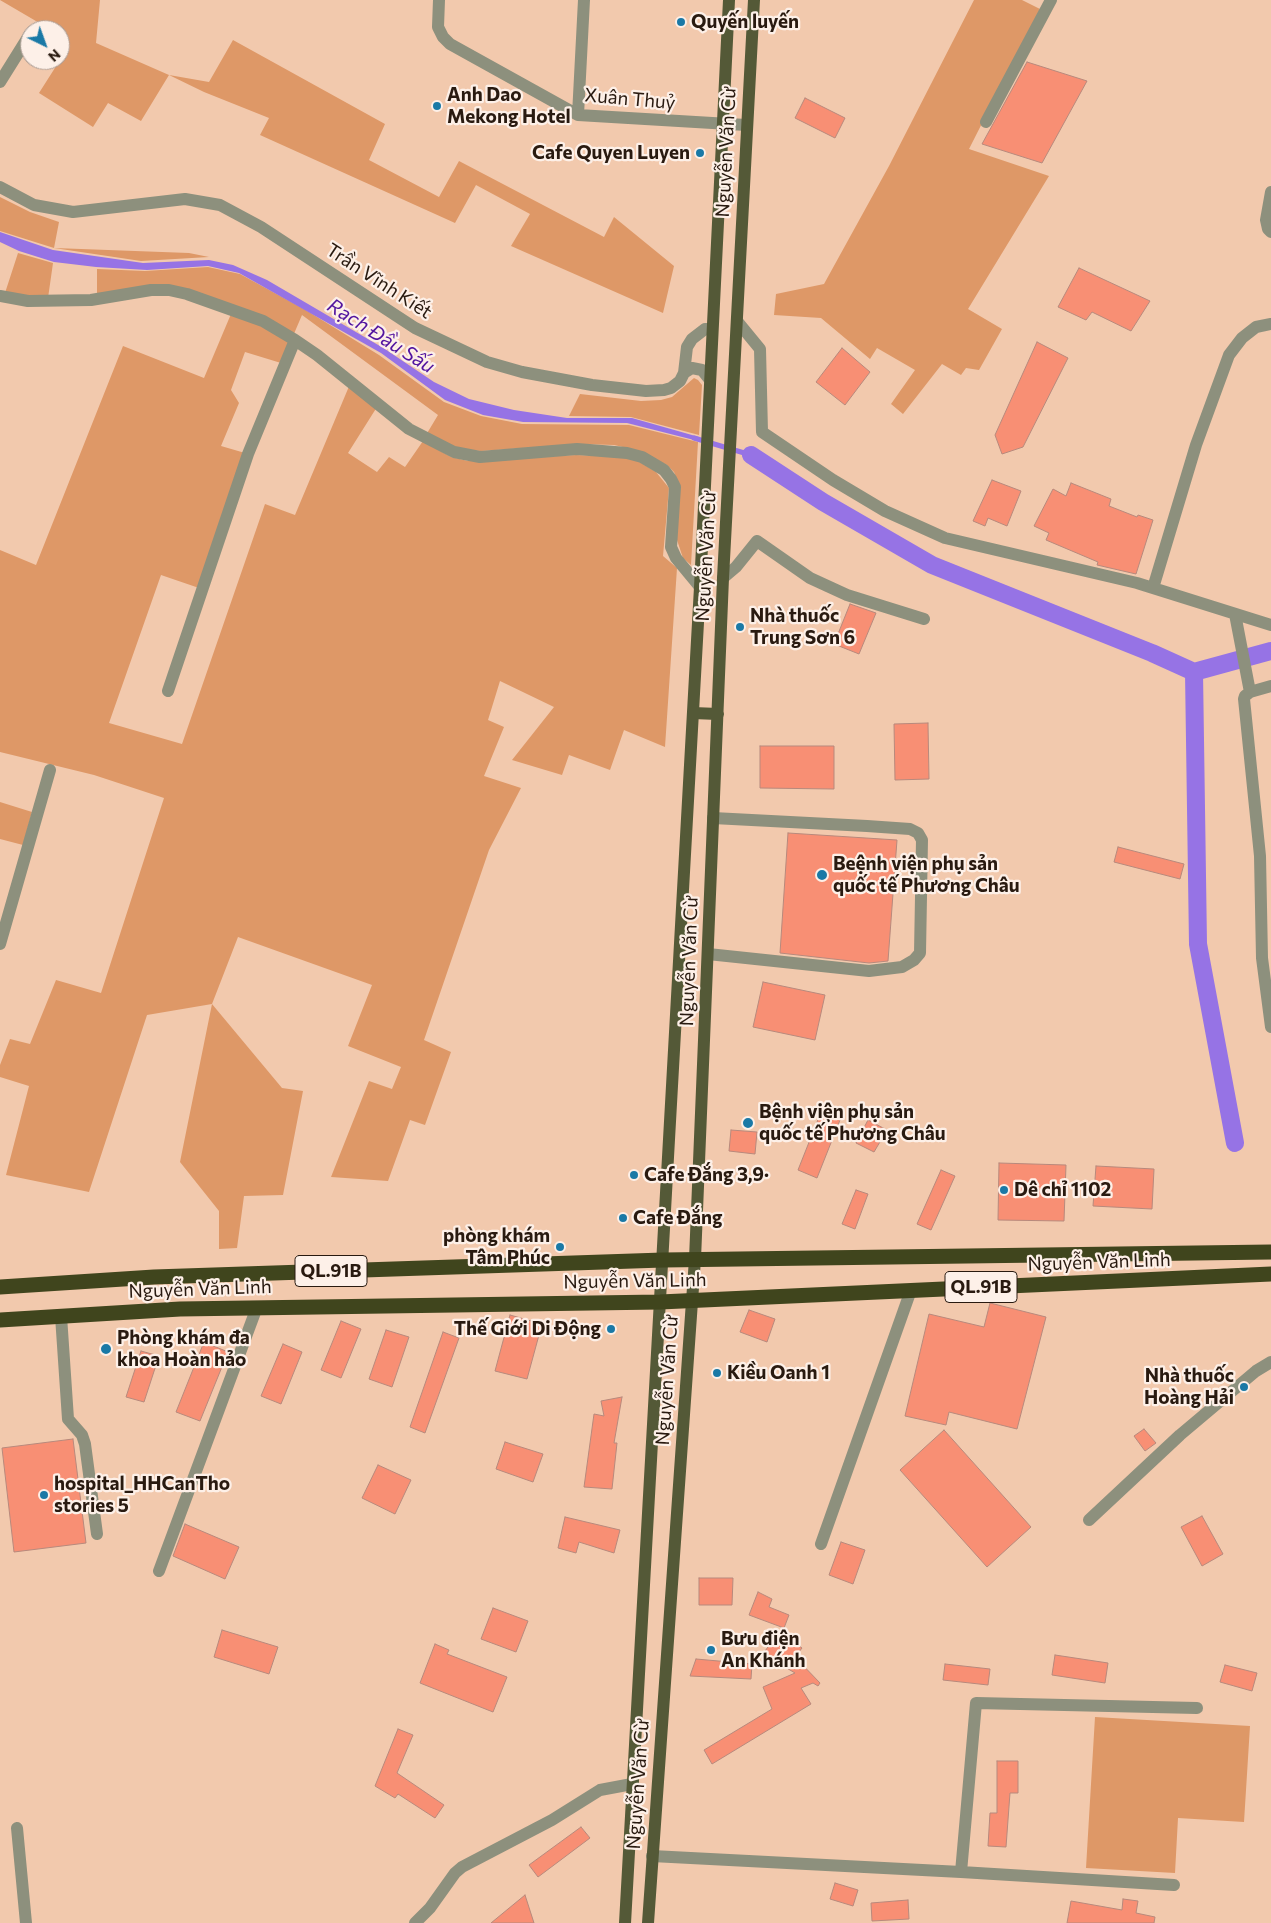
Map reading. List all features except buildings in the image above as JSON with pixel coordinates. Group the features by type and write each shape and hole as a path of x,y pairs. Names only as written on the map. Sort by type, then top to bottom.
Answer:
{"highway":[{"name":"Nguyễn Văn Linh","path":"0,1287 154,1277 663,1260 1271,1252"},
{"name":"Nguyễn Văn Linh","path":"0,1320 257,1307 660,1302 1271,1274"}],"main road":[{"name":"Nguyễn Văn Cừ","path":"625,1923 700,587 729,0"},
{"name":"Nguyễn Văn Cừ","path":"648,1923 695,1260 723,578 754,0"},
{"path":"693,713 718,714"}],"street":[{"name":"Xuân Thuỷ","path":"439,0 438,27 442,37 450,44 578,115 746,126"},
{"path":"578,115 584,0"},
{"path":"986,122 1051,0"},
{"path":"0,82 20,50"},
{"name":"Trần Vĩnh Kiết","path":"0,187 34,206 73,212 185,199 220,206 261,227 415,328 496,365 592,385 646,391 671,388 680,381 684,373"},
{"path":"1271,192 1266,220 1266,226 1271,232"},
{"path":"0,296 28,301 90,300 151,290 169,290 187,294 263,321 317,355 409,429 454,452 480,457 586,449 627,452 642,457 664,470 675,487 671,547 676,558 700,587"},
{"path":"736,321 760,349 762,432 833,480 885,511 945,538 1154,588 1271,625"},
{"path":"1154,588 1196,445 1229,355 1242,338 1256,327 1271,324"},
{"path":"684,373 687,347 692,339 705,329 712,329"},
{"path":"168,691 248,454 295,340"},
{"path":"684,373 692,368 702,370 710,380"},
{"path":"723,578 736,567 757,541 810,578 847,595 924,619"},
{"path":"1235,614 1249,687 1244,699 1266,898 1262,958 1271,1027"},
{"path":"1249,687 1271,686"},
{"path":"0,944 50,770"},
{"path":"708,954 869,971 902,967 914,960 920,953 922,840 918,833 910,830 867,826 714,818"},
{"path":"821,1544 911,1290"},
{"path":"159,1571 257,1307"},
{"path":"61,1316 68,1418 82,1435 85,1444 98,1534"},
{"path":"1089,1520 1180,1435 1256,1371 1271,1362"},
{"path":"961,1872 976,1703 1197,1708"},
{"path":"415,1923 430,1908 455,1873 462,1867 552,1820 600,1790 632,1784"},
{"path":"17,1828 26,1923"},
{"path":"652,1856 1174,1885"}],"shaded area":[{"path":"0,0 100,0 96,43 169,75 141,121 108,103 93,127 39,93 54,70 70,70 70,20 34,20"},
{"path":"974,0 1022,0 1040,9 969,149 1049,176 968,309 1002,329 979,370 966,368 961,375 942,364 903,414 891,404 915,370 877,348 870,359 821,318 774,315 776,294 824,284 889,166"},
{"path":"233,40 385,124 369,160 439,197 459,161 604,237 614,217 674,266 663,313 511,246 530,214 476,185 455,223 260,135 269,118 204,92 169,75 209,82"},
{"path":"0,197 30,212 59,222 54,248 0,231"},
{"name":"Rạch Đầu Sấu","path":"0,232 53,250 143,263 209,260 233,265 267,280 385,349 434,382 469,399 514,410 567,418 632,418 699,437 698,441 627,423 523,422 483,415 445,400 381,353 239,273 208,266 147,270 54,262 19,251 0,242"},
{"path":"54,248 189,253 209,257 141,261"},
{"path":"18,253 53,263 48,298 5,293"},
{"path":"208,267 240,274 304,309 379,355 444,402 481,416 522,424 629,425 698,442 691,565 683,558 676,537 679,484 674,472 667,465 636,450 614,445 581,444 481,451 458,449 426,435 438,415 302,315 293,336 191,292 97,296 97,269 145,271"},
{"path":"231,314 261,324 290,341 281,363 245,352 231,390 239,403 221,446 245,453 199,588 161,575 109,723 182,744 265,504 295,515 350,384 377,407 348,453 377,472 389,457 405,467 423,441 451,457 468,461 576,455 622,457 638,461 656,472 669,488 663,556 677,568 665,747 624,730 610,770 569,755 562,775 512,760 554,707 500,681 488,720 504,727 484,776 521,788 489,850 424,1040 451,1052 425,1125 410,1120 388,1181 331,1177 369,1081 392,1089 401,1067 348,1046 372,985 238,937 212,1004 147,1015 89,1192 6,1175 29,1086 0,1077 0,1065 10,1039 30,1044 56,980 101,993 164,798 94,775 0,752 0,550 36,565 123,346 204,378"},
{"path":"694,378 702,385 699,435 631,417 569,416 580,394 641,401 661,400 672,397"},
{"path":"0,802 32,812 23,845 0,839"},
{"path":"212,1004 282,1088 303,1091 283,1195 244,1196 237,1248 219,1249 219,1211 180,1162"},
{"path":"1095,1717 1250,1726 1244,1822 1178,1818 1175,1873 1086,1868"}],"waterway":[{"name":"Rạch Đầu Sấu","path":"694,438 751,455"},
{"path":"751,455 823,502 932,565 1152,653 1194,672 1271,651"},
{"path":"1194,672 1198,944 1235,1143"}],"place":[{"name":"Quyến luyến","path":"681,22"},
{"name":"Anh Dao Mekong Hotel","path":"437,106"},
{"name":"Cafe Quyen Luyen","path":"700,153"},
{"name":"Nhà thuốc Trung Sơn 6","path":"740,627"},
{"name":"Beệnh viện phụ sản quốc tế Phương Châu","path":"822,875"},
{"name":"Bệnh viện phụ sản quốc tế Phương Châu","path":"748,1123"},
{"name":"Cafe Đắng 3,9·","path":"634,1175"},
{"name":"Dê chỉ 1102","path":"1004,1190"},
{"name":"Cafe Đắng","path":"623,1218"},
{"name":"phòng khám Tâm Phúc","path":"560,1247"},
{"name":"Thế Giới Di Động","path":"611,1329"},
{"name":"Phòng khám đa khoa Hoàn hảo","path":"106,1349"},
{"name":"Kiều Oanh 1","path":"717,1373"},
{"name":"Nhà thuốc Hoàng Hải","path":"1244,1387"},
{"name":"hospital_HHCanTho stories 5","path":"44,1495"},
{"name":"Bưu điện An Khánh","path":"711,1650"}]}
